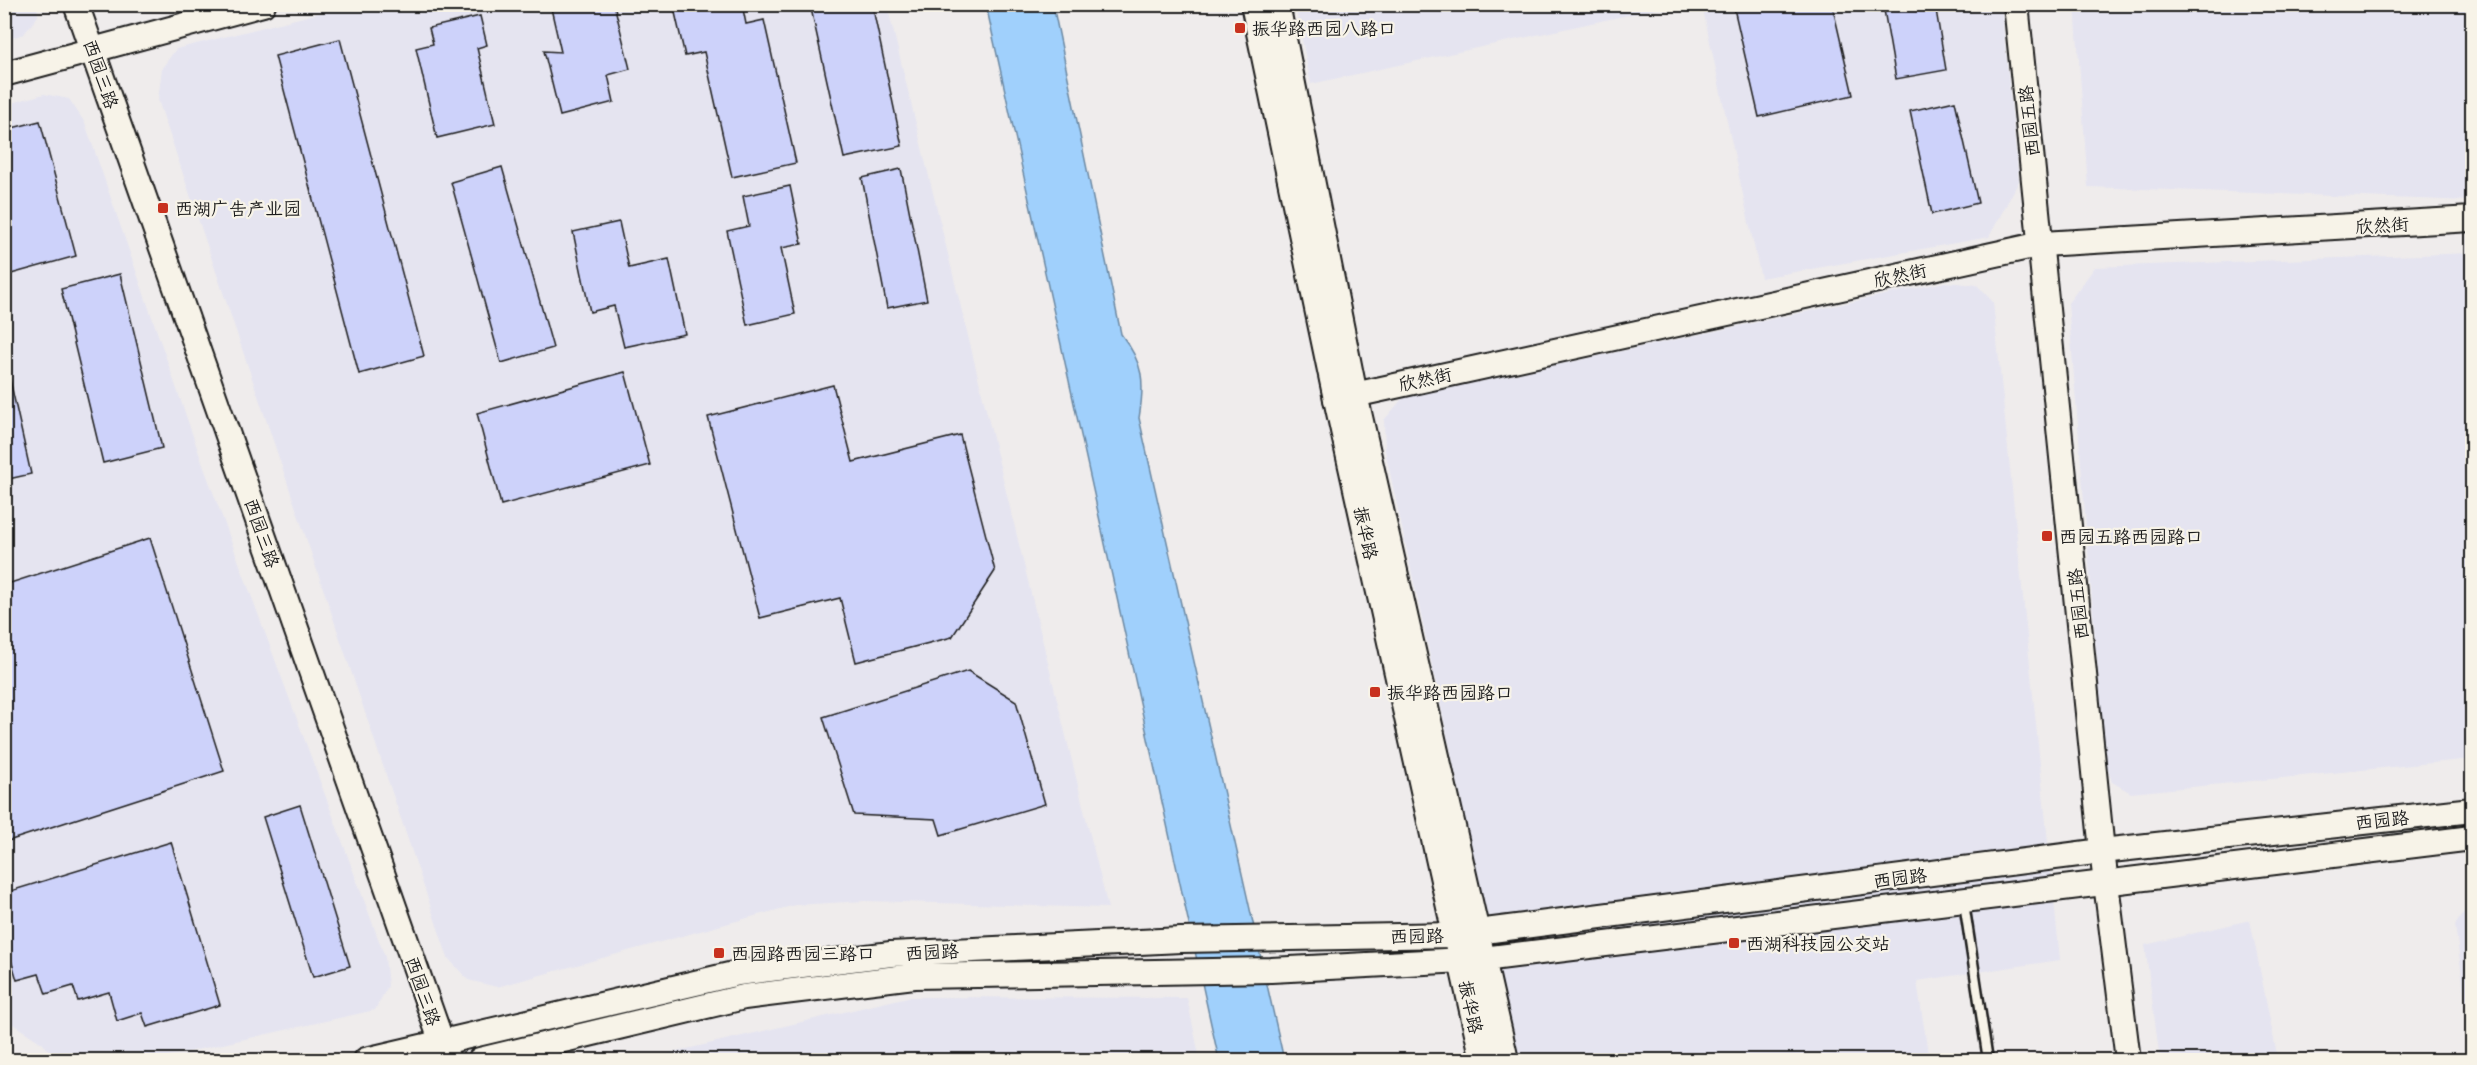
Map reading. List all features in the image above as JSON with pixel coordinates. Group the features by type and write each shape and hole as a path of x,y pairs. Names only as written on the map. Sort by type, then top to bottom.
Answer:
{"main road":[{"name":"西园三路","path":"76,4 445,1051"},
{"path":"4,74 263,4"},
{"name":"振华路","path":"1253,4 1346,397 1472,960 1506,1060"},
{"name":"振华路","path":"1276,4 1346,397"},
{"name":"西园五路","path":"2016,4 2102,851 2128,1060"},
{"name":"欣然街","path":"1346,397 2042,244 2472,219"},
{"name":"西园路","path":"366,1060 445,1051 738,973 891,954 1181,940 1466,934 2102,851 2472,810"},
{"name":"西园路","path":"480,1060 744,997 914,976 1271,970 1472,960 2472,838"},
{"name":"振华路","path":"1472,960 1483,1060"}],"lane":[{"path":"1964,900 1988,1060"}],"shaded area":[{"path":"5,4 37,5 38,16 24,34 5,40"},
{"path":"1295,4 1674,5 1311,84"},
{"path":"114,5 182,5 147,12 121,9"},
{"path":"351,5 887,5 1108,908 865,901 795,905 497,987 468,980 448,958 158,100 162,68 176,49"},
{"path":"1702,5 2001,5 2019,181 1989,237 1761,278"},
{"path":"2075,5 2472,5 2472,201 2088,187"},
{"path":"44,94 69,99 85,123 203,465 385,957 388,986 375,1010 151,1060 58,1060 42,1043 5,1019 4,105"},
{"path":"2472,253 2472,759 2131,793 2112,782 2105,761 2068,303 2095,267"},
{"path":"1945,282 1977,285 1993,302 2060,960 1917,981 1929,1060 1518,1060 1385,450 1384,420 1403,398"},
{"path":"2472,901 2472,1049 2455,925"},
{"path":"2250,920 2278,1060 2160,1060 2145,945"},
{"path":"908,997 1187,998 1200,1060 640,1060"}],"water":[{"path":"986,5 1053,5 1121,334 1134,355 1141,374 1142,394 1139,418 1284,1060 1219,1060"}],"building":[{"path":"550,4 614,4 630,69 608,75 614,102 560,116 544,51 561,52"},
{"path":"673,4 742,4 746,24 764,20 796,163 732,177 704,52 685,56"},
{"path":"810,4 872,4 902,146 844,158"},
{"path":"1733,4 1832,4 1853,95 1759,117"},
{"path":"1883,4 1935,4 1946,70 1896,79"},
{"path":"480,16 487,45 477,48 495,124 437,138 416,48 433,44 429,28"},
{"path":"340,39 424,356 359,374 275,56"},
{"path":"1955,101 1978,203 1932,214 1910,111"},
{"path":"40,121 76,256 4,276 4,130"},
{"path":"502,167 553,348 501,363 451,182"},
{"path":"901,169 927,300 887,308 862,178"},
{"path":"790,186 802,244 781,248 795,314 747,325 727,231 749,226 743,196"},
{"path":"619,222 629,268 669,259 685,334 624,347 614,306 590,312 573,232"},
{"path":"120,274 162,448 103,463 61,289"},
{"path":"4,353 31,474 4,480"},
{"path":"625,372 650,465 501,505 477,413"},
{"path":"833,385 853,462 960,435 995,571 952,637 856,662 840,598 760,618 708,417"},
{"path":"150,538 224,771 8,841 4,830 4,585"},
{"path":"968,671 1016,701 1045,804 941,835 936,819 854,815 823,717"},
{"path":"300,805 350,966 313,977 263,817"},
{"path":"171,842 220,1005 147,1027 142,1013 117,1021 109,992 78,1001 73,986 46,994 39,974 17,980 11,960 4,962 4,893"}],"place":[{"name":"振华路西园八路口","path":"1240,28"},
{"name":"西湖广告产业园","path":"163,208"},
{"name":"西园五路西园路口","path":"2047,536"},
{"name":"振华路西园路口","path":"1375,692"},
{"name":"西湖科技园公交站","path":"1734,943"},
{"name":"西园路西园三路口","path":"719,953"}]}
